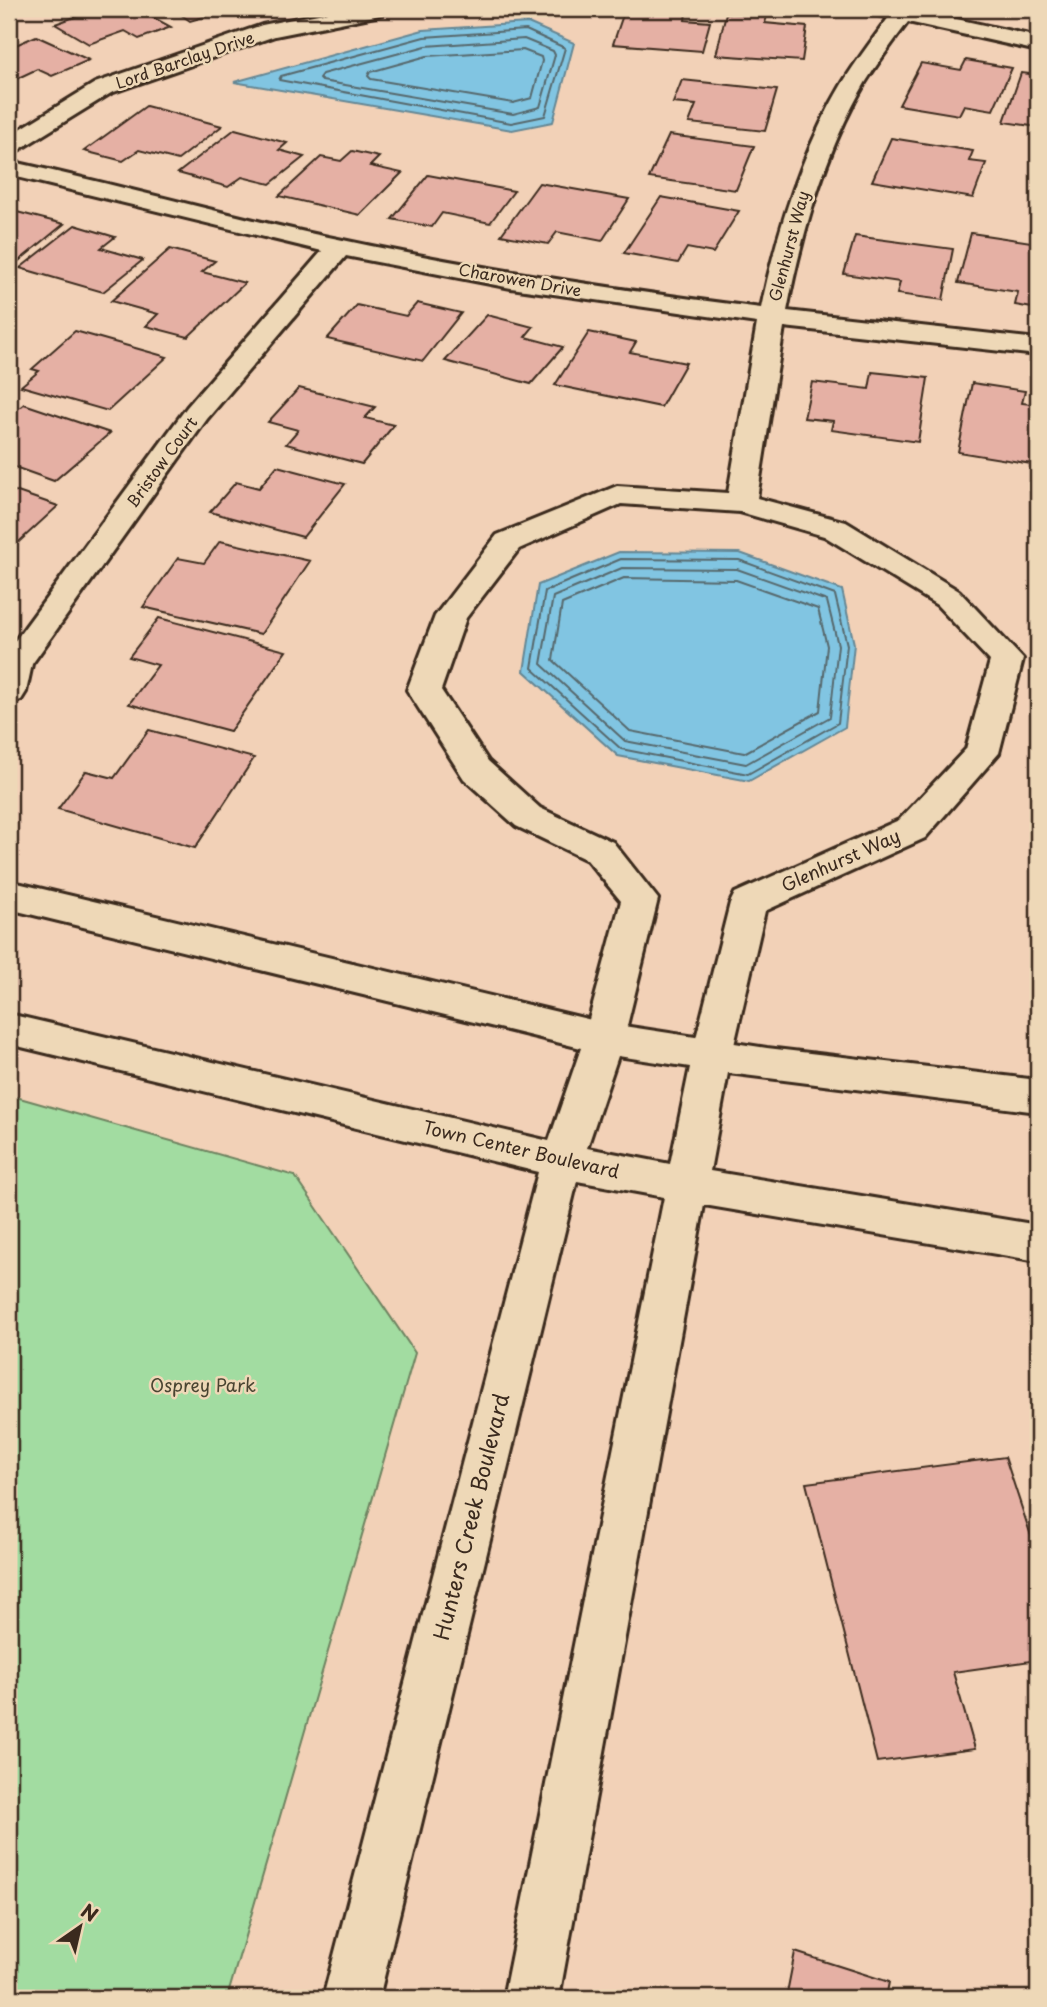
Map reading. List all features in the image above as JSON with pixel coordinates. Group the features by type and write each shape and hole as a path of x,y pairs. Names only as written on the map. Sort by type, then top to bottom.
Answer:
{"street":[{"name":"Lord Barclay Drive","path":"9,146 103,88 270,30 375,9"},
{"path":"876,9 1038,44"},
{"name":"Glenhurst Way","path":"741,503 770,317 808,179 847,94 903,13"},
{"name":"Charowen Drive","path":"9,168 339,248 544,285 770,317 1038,347"},
{"name":"Bristow Court","path":"9,692 16,663 197,413 339,248"},
{"name":"Glenhurst Way","path":"604,1038 640,899 600,851 528,817 476,770 424,690 451,616 508,542 617,495 741,503 835,529 948,598 1007,659 982,753 912,829 748,903 712,1055"},
{"path":"9,895 604,1038 808,1069 1038,1096"},
{"name":"Town Center Boulevard","path":"9,1029 562,1161 1038,1243"},
{"name":"Hunters Creek Boulevard","path":"351,1998 562,1161 604,1038"},
{"path":"531,1998 712,1055"}],"green space":[{"name":"Osprey Park","path":"9,1095 295,1176 415,1353 227,1998 9,1998"}],"water":[{"path":"528,23 574,43 553,122 512,130 234,82 423,30"},
{"path":"619,552 740,553 842,590 854,644 845,727 749,781 618,756 524,671 538,585"}],"building":[{"path":"97,9 138,9 171,27 139,39 125,31 89,44 55,24"},
{"path":"173,9 231,9 190,21"},
{"path":"625,9 686,13 685,20 710,22 702,51 613,44"},
{"path":"726,13 767,16 765,23 807,27 802,61 716,55"},
{"path":"36,36 89,60 52,76 37,69 16,79 9,75 9,48"},
{"path":"966,60 1012,68 993,110 964,105 959,115 899,105 921,63 961,70"},
{"path":"1021,73 1038,75 1038,127 1004,122"},
{"path":"682,80 777,90 765,131 689,123 696,105 673,103"},
{"path":"146,106 222,126 178,160 139,150 123,161 84,151"},
{"path":"235,129 287,143 279,150 304,157 270,184 242,177 228,187 178,173"},
{"path":"669,135 754,146 736,190 649,178"},
{"path":"891,138 973,151 969,161 986,163 973,198 872,181"},
{"path":"352,151 379,157 370,166 402,173 360,215 279,196 321,157 341,161"},
{"path":"428,175 514,191 490,223 442,213 432,227 392,219"},
{"path":"539,183 629,199 602,241 557,232 548,244 501,235"},
{"path":"661,197 739,211 713,253 687,248 678,263 624,253"},
{"path":"9,210 64,224 9,269"},
{"path":"75,225 115,237 101,248 143,260 103,292 20,268"},
{"path":"971,233 1038,243 1038,309 1015,305 1018,292 958,283"},
{"path":"855,236 953,249 943,300 897,294 900,282 844,274"},
{"path":"170,249 215,261 202,272 245,283 188,337 146,326 158,314 111,301"},
{"path":"417,303 461,313 423,361 327,339 357,305 406,316"},
{"path":"487,315 533,327 525,337 563,347 531,384 445,361"},
{"path":"75,331 167,357 108,411 21,386 39,371 32,369"},
{"path":"589,332 636,342 630,352 686,363 661,407 555,385"},
{"path":"872,372 928,378 918,442 831,430 833,421 804,418 812,382 869,389"},
{"path":"972,383 1025,391 1022,403 1038,405 1038,465 958,452"},
{"path":"299,388 375,407 365,418 394,425 362,464 286,444 298,430 268,422"},
{"path":"24,404 110,433 54,481 9,465 9,416"},
{"path":"277,466 345,484 303,537 210,512 236,482 259,488"},
{"path":"9,489 58,506 9,551"},
{"path":"220,541 310,561 261,634 143,607 178,558 204,563"},
{"path":"159,618 286,651 230,731 129,704 158,665 129,657"},
{"path":"149,730 254,758 195,848 58,809 86,771 114,778"},
{"path":"1005,1457 1038,1557 1038,1660 953,1672 975,1749 877,1762 806,1483"},
{"path":"795,1952 889,1982 886,1998 786,1998"}]}
